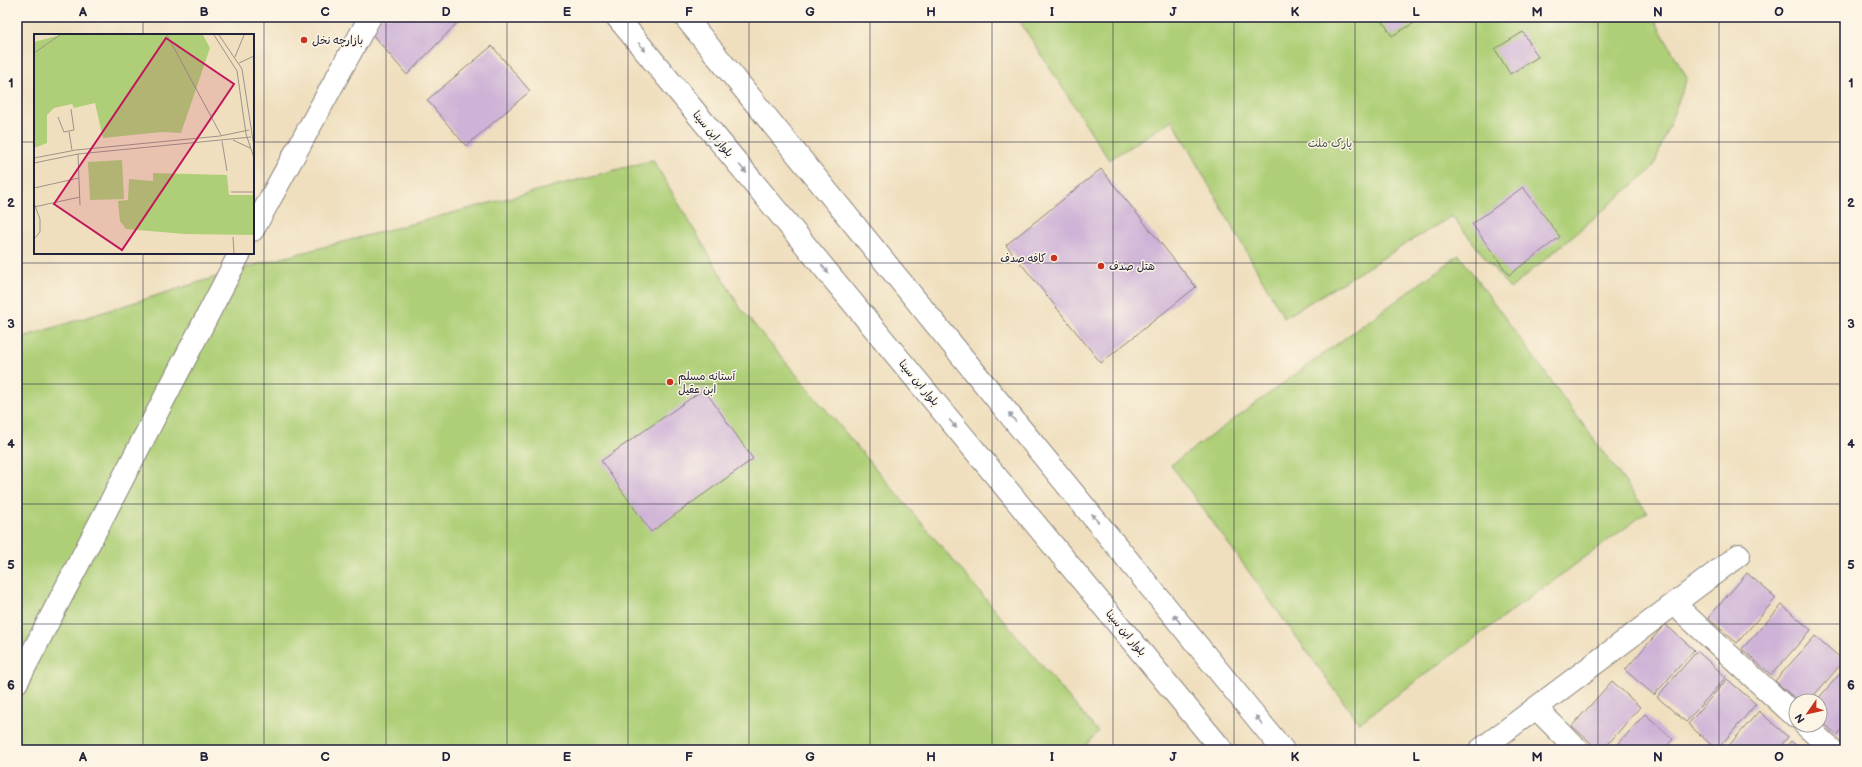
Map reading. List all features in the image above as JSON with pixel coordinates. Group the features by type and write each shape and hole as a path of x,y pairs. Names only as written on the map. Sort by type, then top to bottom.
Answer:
{"main road":[{"path":"254,228 370,17"},
{"name":"بلوار ابن سینا","path":"617,17 1222,750"},
{"path":"685,17 1283,750"},
{"path":"17,682 239,254"},
{"path":"1480,750 1739,555"},
{"path":"1674,604 1788,710"},
{"path":"1536,708 1578,750"},
{"path":"1814,733 1832,750"}],"green space":[{"name":"پارک ملت","path":"1017,17 1653,17 1687,78 1653,168 1510,289 1452,216 1284,318 1172,120 1109,160"},
{"path":"653,160 741,309 1098,732 1081,750 17,750 17,339 248,267"},
{"path":"1459,255 1647,512 1359,723 1171,465"}],"building":[{"path":"381,17 463,17 407,75 372,34"},
{"path":"1380,17 1424,17 1392,36"},
{"path":"1523,32 1538,57 1510,74 1495,49"},
{"path":"492,46 530,91 466,146 427,100"},
{"name":"هتل صدف","path":"1101,169 1196,287 1101,363 1006,245"},
{"path":"1523,187 1560,237 1509,275 1472,224"},
{"path":"704,389 753,459 651,532 601,461"},
{"path":"1747,573 1776,598 1737,643 1708,618"},
{"path":"1782,605 1811,630 1771,675 1742,649"},
{"path":"1665,624 1694,650 1654,695 1625,670"},
{"path":"1815,636 1844,661 1816,693 1789,693 1775,681"},
{"path":"1697,651 1726,677 1686,722 1657,697"},
{"path":"1845,668 1845,726 1837,735 1828,727 1828,693 1823,693"},
{"path":"1727,679 1756,704 1717,750 1688,724"},
{"path":"1612,681 1640,707 1603,750 1599,750 1572,726"},
{"path":"1759,711 1788,737 1777,750 1725,750"},
{"path":"1645,714 1673,739 1664,750 1613,750"},
{"path":"1791,741 1801,750 1784,750"}],"place":[{"name":"بازارچه نخل","path":"304,40"},
{"name":"کافه صدف","path":"1054,258"},
{"name":"هتل صدف","path":"1101,266"},
{"name":"آستانه مسلم ابن عقیل","path":"670,382"}]}
